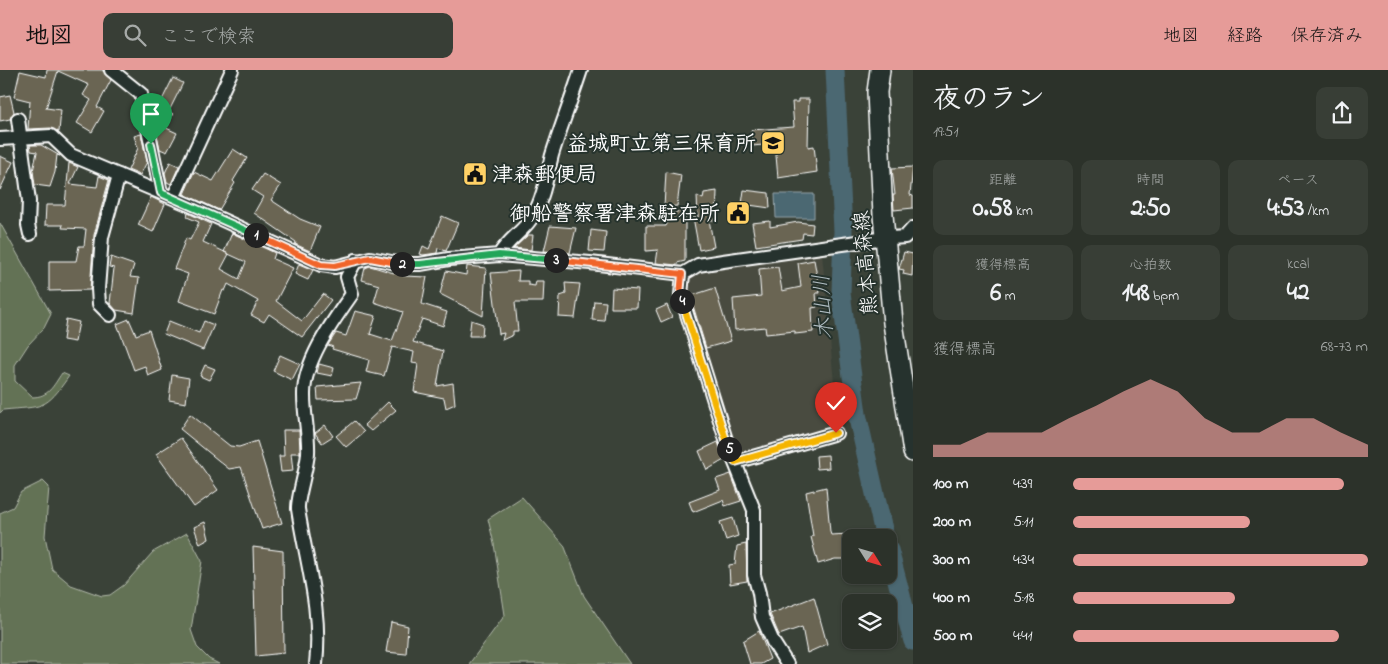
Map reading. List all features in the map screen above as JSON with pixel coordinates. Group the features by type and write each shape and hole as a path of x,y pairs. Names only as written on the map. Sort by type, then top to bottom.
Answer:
{"main road":[{"name":"熊本高森線","path":"880,70 877,92 881,239 893,323 908,390 913,452"}],"street":[{"path":"112,70 141,94 167,195"},
{"path":"167,195 232,70"},
{"path":"499,255 512,237 528,223 534,214 545,186 552,155 581,70"},
{"path":"18,119 29,201 28,225 30,234"},
{"path":"0,139 51,136 71,155 167,195 321,265 332,267 370,258 402,264 420,264 499,255 682,274 698,265 826,246 905,237 913,228"},
{"path":"110,315 99,304 98,289 102,236 119,175"},
{"path":"316,664 318,628 316,598 298,506 306,476 308,453 303,394 310,367 325,331 352,294 347,277 356,260"},
{"path":"682,274 680,295 727,443 754,510 754,575 759,593 762,617 773,642 786,664"},
{"path":"735,462 836,433"}],"shaded area":[{"path":"822,253 838,427 736,460 684,294 687,280 705,268"}],"green space":[{"path":"0,223 51,314 44,328 28,345 15,365 15,381 32,397 38,397 50,390 62,373 69,376 54,396 42,405 3,410 0,413"},
{"path":"43,481 49,487 45,536 52,569 71,585 102,596 110,595 124,585 153,552 187,533 202,561 191,630 197,647 209,659 219,664 0,664 0,513 13,507 21,492"},
{"path":"522,497 564,545 584,596 630,664 469,664 505,615 494,544 488,519"}],"water":[{"path":"775,194 814,194 814,218 776,218"}],"building":[{"path":"47,70 102,70 111,80 97,107 104,111 92,132 77,123 91,100 83,95 89,85 58,71 46,108 61,110 59,132 51,128 28,129 30,101 14,97 20,71 46,77"},
{"path":"173,78 183,83 169,111 173,114 164,127 177,133 167,152 160,149 155,125 163,114 152,108 150,99 152,96 161,102"},
{"path":"10,95 14,112 10,119 0,121 0,97"},
{"path":"798,99 809,99 808,147 814,146 817,172 778,178 775,144 752,146 751,130 794,127 792,102 798,102"},
{"path":"141,134 147,162 140,175 128,170 138,148 134,136"},
{"path":"30,145 41,145 60,156 57,155 55,172 50,187 35,185 33,171 37,152 31,151"},
{"path":"233,149 247,158 219,210 184,194 194,172 213,181"},
{"path":"0,156 13,162 0,190"},
{"path":"170,162 179,166 171,184 167,182 165,173"},
{"path":"69,163 78,167 70,184 97,187 99,176 109,180 94,235 90,290 49,291 49,261 76,261 79,246 84,246 86,229 62,228 63,225 45,225 46,205 65,205"},
{"path":"913,167 910,195 913,196 913,208 894,210 893,195 895,195 892,168"},
{"path":"666,172 681,175 677,206 664,207"},
{"path":"263,174 281,185 271,200 300,219 320,227 310,251 295,244 296,242 254,213 263,197 252,190"},
{"path":"744,190 769,193 770,208 742,204"},
{"path":"717,191 716,220 709,220 714,247 699,250 693,217 698,218 697,196 703,199 704,193"},
{"path":"151,197 165,204 153,232 138,225"},
{"path":"682,211 682,216 685,216 685,261 677,263 677,265 656,263 658,250 646,251 646,226 666,226 670,213"},
{"path":"188,213 211,224 203,242 224,252 232,233 275,253 273,259 293,268 276,301 302,321 323,294 331,300 302,337 269,314 264,322 251,315 258,301 228,284 225,291 223,290 214,314 179,301 188,274 174,269 186,238 190,240 199,222 187,217","holes":["229,254 246,262 239,279 221,269"]},
{"path":"442,216 458,223 446,251 438,248 437,253 420,254 423,246 429,249"},
{"path":"770,221 770,227 798,222 813,224 812,234 803,233 802,239 756,246 752,223"},
{"path":"550,226 576,228 570,253 544,251"},
{"path":"591,230 606,232 604,252 589,251"},
{"path":"528,235 533,235 531,250 514,248"},
{"path":"904,252 913,254 912,276 903,274 904,270 899,269"},
{"path":"111,257 134,265 130,277 139,278 134,313 116,310 110,303 114,268 109,267"},
{"path":"814,260 820,293 816,293 817,307 812,308 813,332 795,334 795,331 766,334 765,327 735,330 733,299 761,296 759,269 778,267 782,291 801,287 798,263"},
{"path":"299,264 313,270 308,280 295,274"},
{"path":"370,266 404,276 427,277 422,304 447,312 443,326 422,319 413,342 443,351 437,386 453,383 455,404 446,408 444,398 414,392 418,364 412,363 414,352 392,347 384,376 366,372 369,360 332,349 333,347 328,345 336,333 346,336 355,311 376,316 370,334 392,341 403,312 374,302 379,285 362,280 365,268"},
{"path":"467,266 486,268 483,316 440,294 446,271 466,275"},
{"path":"519,271 518,281 528,281 528,285 535,286 536,281 544,281 543,302 515,302 518,331 513,331 513,335 502,340 504,333 499,334 491,273"},
{"path":"565,283 580,284 575,318 559,317 560,296 566,294"},
{"path":"612,288 638,290 637,308 611,308"},
{"path":"715,288 731,341 706,348 690,296"},
{"path":"594,301 606,302 604,321 592,320"},
{"path":"667,305 672,317 661,322 656,310"},
{"path":"66,319 79,322 75,342 63,340"},
{"path":"129,319 136,335 149,330 162,370 148,376 145,366 134,370 117,324"},
{"path":"471,320 483,324 482,336 469,336"},
{"path":"169,321 199,333 204,321 214,325 203,350 164,334"},
{"path":"280,355 300,364 292,380 273,371"},
{"path":"319,364 334,368 332,376 317,373"},
{"path":"205,365 215,369 209,380 200,376"},
{"path":"172,375 189,378 186,403 169,400"},
{"path":"361,383 356,399 318,400 317,387"},
{"path":"821,399 830,400 835,412 821,414"},
{"path":"388,402 396,410 371,431 364,425"},
{"path":"190,414 230,446 239,447 257,441 282,523 262,529 241,467 229,469 180,429"},
{"path":"354,421 364,432 346,447 336,436"},
{"path":"325,425 333,436 322,443 315,433"},
{"path":"283,430 299,430 300,453 291,453 293,471 281,472 279,456 284,456"},
{"path":"181,438 218,490 194,507 156,454"},
{"path":"718,442 724,460 707,470 699,451"},
{"path":"828,455 829,468 817,469 816,456"},
{"path":"731,474 741,501 725,506 723,500 693,512 689,502 720,490 716,479"},
{"path":"826,487 830,532 831,535 842,534 842,559 818,564 811,537 813,536 806,492"},
{"path":"733,518 738,536 726,540 720,522"},
{"path":"205,522 209,539 200,544 194,527"},
{"path":"746,544 747,581 730,584 729,565 735,564 737,546"},
{"path":"253,547 283,551 284,653 256,656"},
{"path":"814,597 827,644 807,653 802,627 779,635 770,614"},
{"path":"391,622 408,626 406,654 386,652"},
{"path":"759,631 770,659 761,664 750,664 743,641"}],"waterway":[{"name":"木山川","path":"835,70 843,231 841,293 857,414 883,529"},
{"name":"木山川","path":"898,584 913,641"}],"place":[{"name":"益城町立第三保育所","path":"773,143"},
{"name":"津森郵便局","path":"475,174"},
{"name":"御船警察署津森駐在所","path":"738,213"}],"route":[{"path":"151,144 161,193 321,265 332,267 359,259 370,258 402,264 420,264 449,259 499,255 682,274 680,295 708,386 735,462 836,433"}]}
